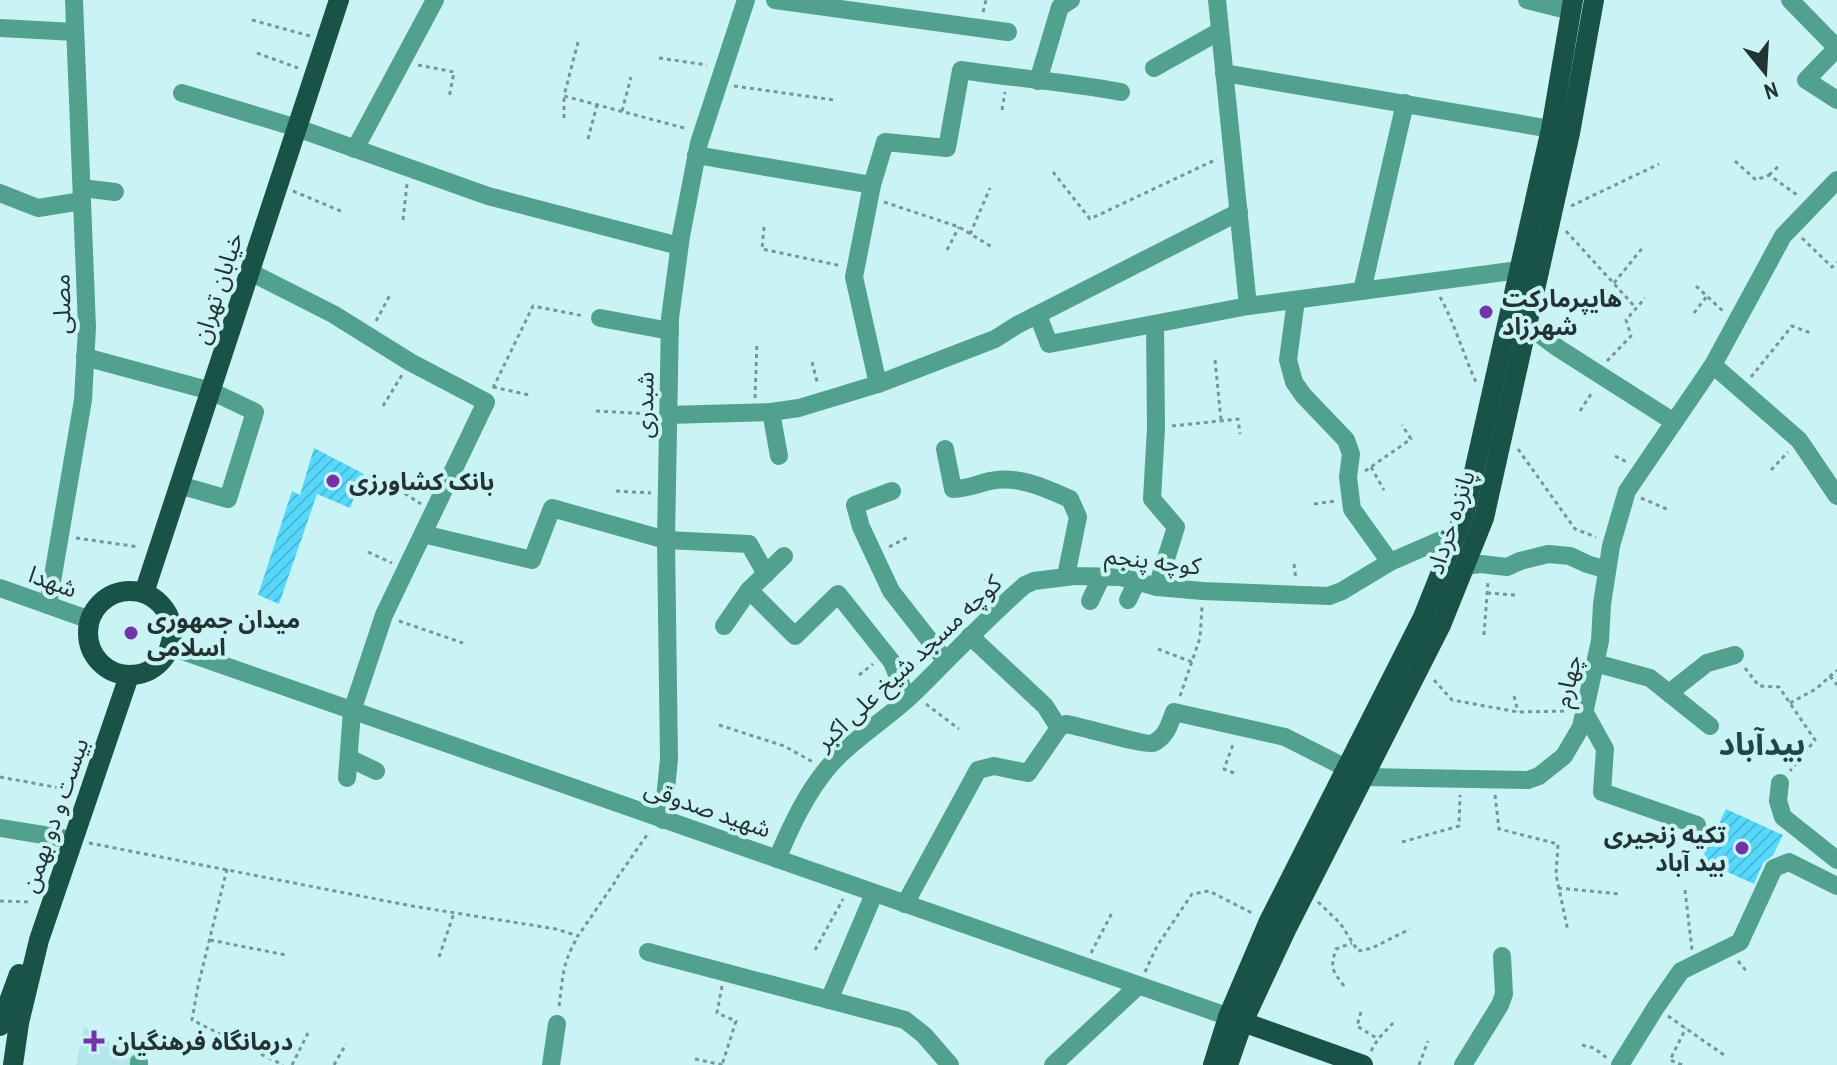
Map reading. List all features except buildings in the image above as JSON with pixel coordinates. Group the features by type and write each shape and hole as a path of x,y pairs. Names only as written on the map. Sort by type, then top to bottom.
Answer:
{"main road":[{"name":"خیابان تهران","path":"144,593 339,0"},
{"name":"پانزده خرداد","path":"1236,1020 1269,921 1421,666 1484,518 1570,133 1594,0"},
{"name":"پانزده خرداد","path":"1236,1020 1305,893 1465,512 1551,129 1572,6"},
{"path":"117,593 144,593 156,599 171,621 171,647 154,668 142,674 122,675 95,658 87,633 90,620 105,599 117,593"},
{"name":"بیست و دو بهمن","path":"0,1026 6,991 68,839 77,791 122,675"},
{"name":"بیست و دو بهمن","path":"13,1065 19,1023 39,940 68,839 122,675"},
{"path":"1213,1065 1236,1020"},
{"path":"1228,1065 1236,1020"},
{"name":"شهید صدوقی","path":"1236,1020 1363,1065"}],"street":[{"name":"مصلی","path":"48,605 83,400 87,327 74,0"},
{"path":"355,149 435,0"},
{"name":"شبدری","path":"660,819 669,759 666,540 670,331 679,246 696,155 746,0"},
{"path":"775,0 1008,32"},
{"path":"1038,81 1060,7 1071,0"},
{"path":"1217,0 1248,306"},
{"path":"1527,0 1572,6"},
{"path":"1790,0 1837,48 1806,80 1837,100"},
{"path":"0,28 75,32"},
{"path":"1154,68 1220,31"},
{"path":"878,384 854,277 870,191 885,142 947,148 961,70 1121,92"},
{"path":"1224,73 1551,129"},
{"path":"182,93 297,128 488,196 679,246"},
{"path":"1362,291 1405,103"},
{"path":"696,155 870,191"},
{"name":"چهارم","path":"1355,773 1528,780 1539,776 1564,756 1581,727 1600,641 1602,604 1612,542 1627,491 1713,365 1783,236 1837,180"},
{"path":"0,193 38,208 82,195 115,192"},
{"path":"668,415 799,408 878,384 995,339 1239,212"},
{"path":"1038,315 1049,344 1248,306 1519,270"},
{"path":"250,272 333,314 410,362 490,394 384,615 352,711 347,778"},
{"path":"1296,300 1288,360 1294,382 1346,440 1351,454 1352,509 1390,562"},
{"path":"600,318 670,331"},
{"path":"1155,325 1156,428 1152,499 1176,527 1157,587"},
{"path":"1527,325 1674,422"},
{"path":"85,357 211,391 255,412 228,499 179,485"},
{"path":"1713,365 1799,440 1837,496"},
{"path":"763,412 779,456"},
{"name":"کوچه پنجم","path":"945,449 953,489 967,489 1007,478 1040,485 1070,499 1078,517 1067,563 1067,571 1074,576 1121,577 1157,587 1203,591 1329,596 1390,562 1457,533"},
{"path":"892,491 855,505 861,527 891,591 945,660"},
{"path":"423,534 532,560 552,508 666,540 749,544 766,574"},
{"path":"1465,566 1507,567 1548,554 1570,556 1607,570"},
{"path":"724,626 749,590 784,556"},
{"name":"کوچه مسجد شیخ علی اکبر","path":"777,859 790,828 832,763 910,697 1025,585 1074,576"},
{"path":"1090,601 1102,576"},
{"path":"1128,600 1137,581"},
{"name":"شهدا","path":"0,588 90,620"},
{"path":"749,590 795,636 838,594 892,662 910,697"},
{"path":"970,636 1045,706 1059,728"},
{"name":"شهید صدوقی","path":"171,647 1236,1020"},
{"path":"1669,693 1707,663 1735,655"},
{"path":"1595,663 1650,678 1710,726"},
{"path":"1584,711 1605,749 1602,792 1697,825"},
{"path":"905,904 978,770 994,766 1028,773 1059,728 1066,724 1145,744 1156,742 1167,731 1174,712 1285,737 1355,773"},
{"path":"349,758 376,771"},
{"path":"1613,1061 1681,971 1740,942 1774,868 1789,862 1830,882 1837,861 1783,817 1778,801 1780,783"},
{"path":"0,828 68,839"},
{"path":"829,1000 874,894"},
{"path":"648,952 905,1020 924,1035 950,1065"},
{"path":"1463,1065 1504,994 1502,956"},
{"path":"1053,1065 1138,986"},
{"path":"551,1065 557,1024"}],"path":[{"path":"252,20 326,41"},
{"path":"564,118 564,96 578,42"},
{"path":"257,53 315,74"},
{"path":"659,58 721,76 834,100"},
{"path":"403,62 454,72 449,98"},
{"path":"622,111 631,77"},
{"path":"564,96 702,133"},
{"path":"588,139 597,105"},
{"path":"1053,172 1090,219 1232,152"},
{"path":"1735,161 1756,180 1769,175 1779,166"},
{"path":"1636,308 1552,213 1659,164"},
{"path":"403,220 409,168"},
{"path":"1769,175 1811,206"},
{"path":"278,185 343,212"},
{"path":"970,234 990,188"},
{"path":"870,191 959,227 992,247"},
{"path":"764,227 762,249 856,269"},
{"path":"947,250 959,227"},
{"path":"1791,227 1832,267 1837,262"},
{"path":"1614,283 1644,246"},
{"path":"1432,283 1452,319 1463,354 1479,388"},
{"path":"1696,286 1735,323"},
{"path":"369,335 390,295"},
{"path":"1694,313 1707,296"},
{"path":"1580,411 1599,374 1631,336 1626,320 1645,298"},
{"path":"529,395 490,394 533,306 600,318"},
{"path":"1741,389 1792,326 1813,334"},
{"path":"757,342 763,412"},
{"path":"1215,360 1221,421"},
{"path":"383,406 410,362"},
{"path":"812,362 822,401"},
{"path":"596,411 668,415"},
{"path":"1156,428 1238,419 1240,434"},
{"path":"1314,504 1350,490 1371,467 1411,439 1402,425"},
{"path":"1504,430 1575,529 1612,542"},
{"path":"1771,470 1799,440"},
{"path":"1371,467 1384,490"},
{"path":"398,489 433,512"},
{"path":"616,491 667,493"},
{"path":"1627,491 1669,510"},
{"path":"60,536 158,550"},
{"path":"874,555 910,536"},
{"path":"368,552 406,569"},
{"path":"1484,635 1490,565"},
{"path":"1174,712 1200,638 1203,591"},
{"path":"1487,593 1515,595"},
{"path":"384,615 463,643"},
{"path":"1158,649 1193,662"},
{"path":"1735,655 1759,686 1779,687 1815,740 1780,783"},
{"path":"1421,666 1452,700 1518,712 1584,711"},
{"path":"1790,703 1816,689 1837,670"},
{"path":"1830,676 1837,685"},
{"path":"1514,696 1518,712"},
{"path":"910,697 959,729"},
{"path":"719,725 784,746 827,770"},
{"path":"1234,773 1224,769 1241,726"},
{"path":"0,777 77,791"},
{"path":"1402,842 1459,826 1460,779"},
{"path":"1494,780 1499,829 1558,844 1556,875 1568,931"},
{"path":"557,1024 567,955 660,819"},
{"path":"68,839 454,913 556,929 578,936"},
{"path":"227,869 192,1020 283,1065"},
{"path":"815,950 850,885"},
{"path":"1558,888 1620,894"},
{"path":"1685,890 1693,965"},
{"path":"1138,986 1157,946 1192,894 1209,891 1269,921"},
{"path":"1305,893 1340,923 1358,951 1372,948 1410,929"},
{"path":"0,901 41,903"},
{"path":"1084,967 1113,911"},
{"path":"439,957 454,913"},
{"path":"210,940 286,955"},
{"path":"1344,986 1332,971 1332,962 1336,949 1352,943"},
{"path":"695,1059 723,1065 736,1021 717,1013 725,972"},
{"path":"1656,1007 1724,1055"},
{"path":"1361,1012 1357,1026 1378,1039"},
{"path":"1363,1065 1378,1039 1395,1021"},
{"path":"1682,1065 1670,1060 1686,1028"},
{"path":"292,1065 308,1033"},
{"path":"1419,1065 1428,1041"},
{"path":"334,1065 346,1044"},
{"path":"1582,1045 1594,1048 1613,1061"}],"shaded area":[{"name":"درمانگاه فرهنگیان","path":"84,1027 133,1056 131,1065 76,1065"}],"place":[{"name":"هایپرمارکت شهرزاد","path":"1486,312"},
{"name":"بانک کشاورزی","path":"333,481"},
{"name":"میدان جمهوری اسلامی","path":"131,633"},
{"name":"تکیه زنجیری بید آباد","path":"1742,848"},
{"name":"درمانگاه فرهنگیان","path":"94,1041"}],"district":[{"name":"بیدآباد","path":"1762,743"}]}
